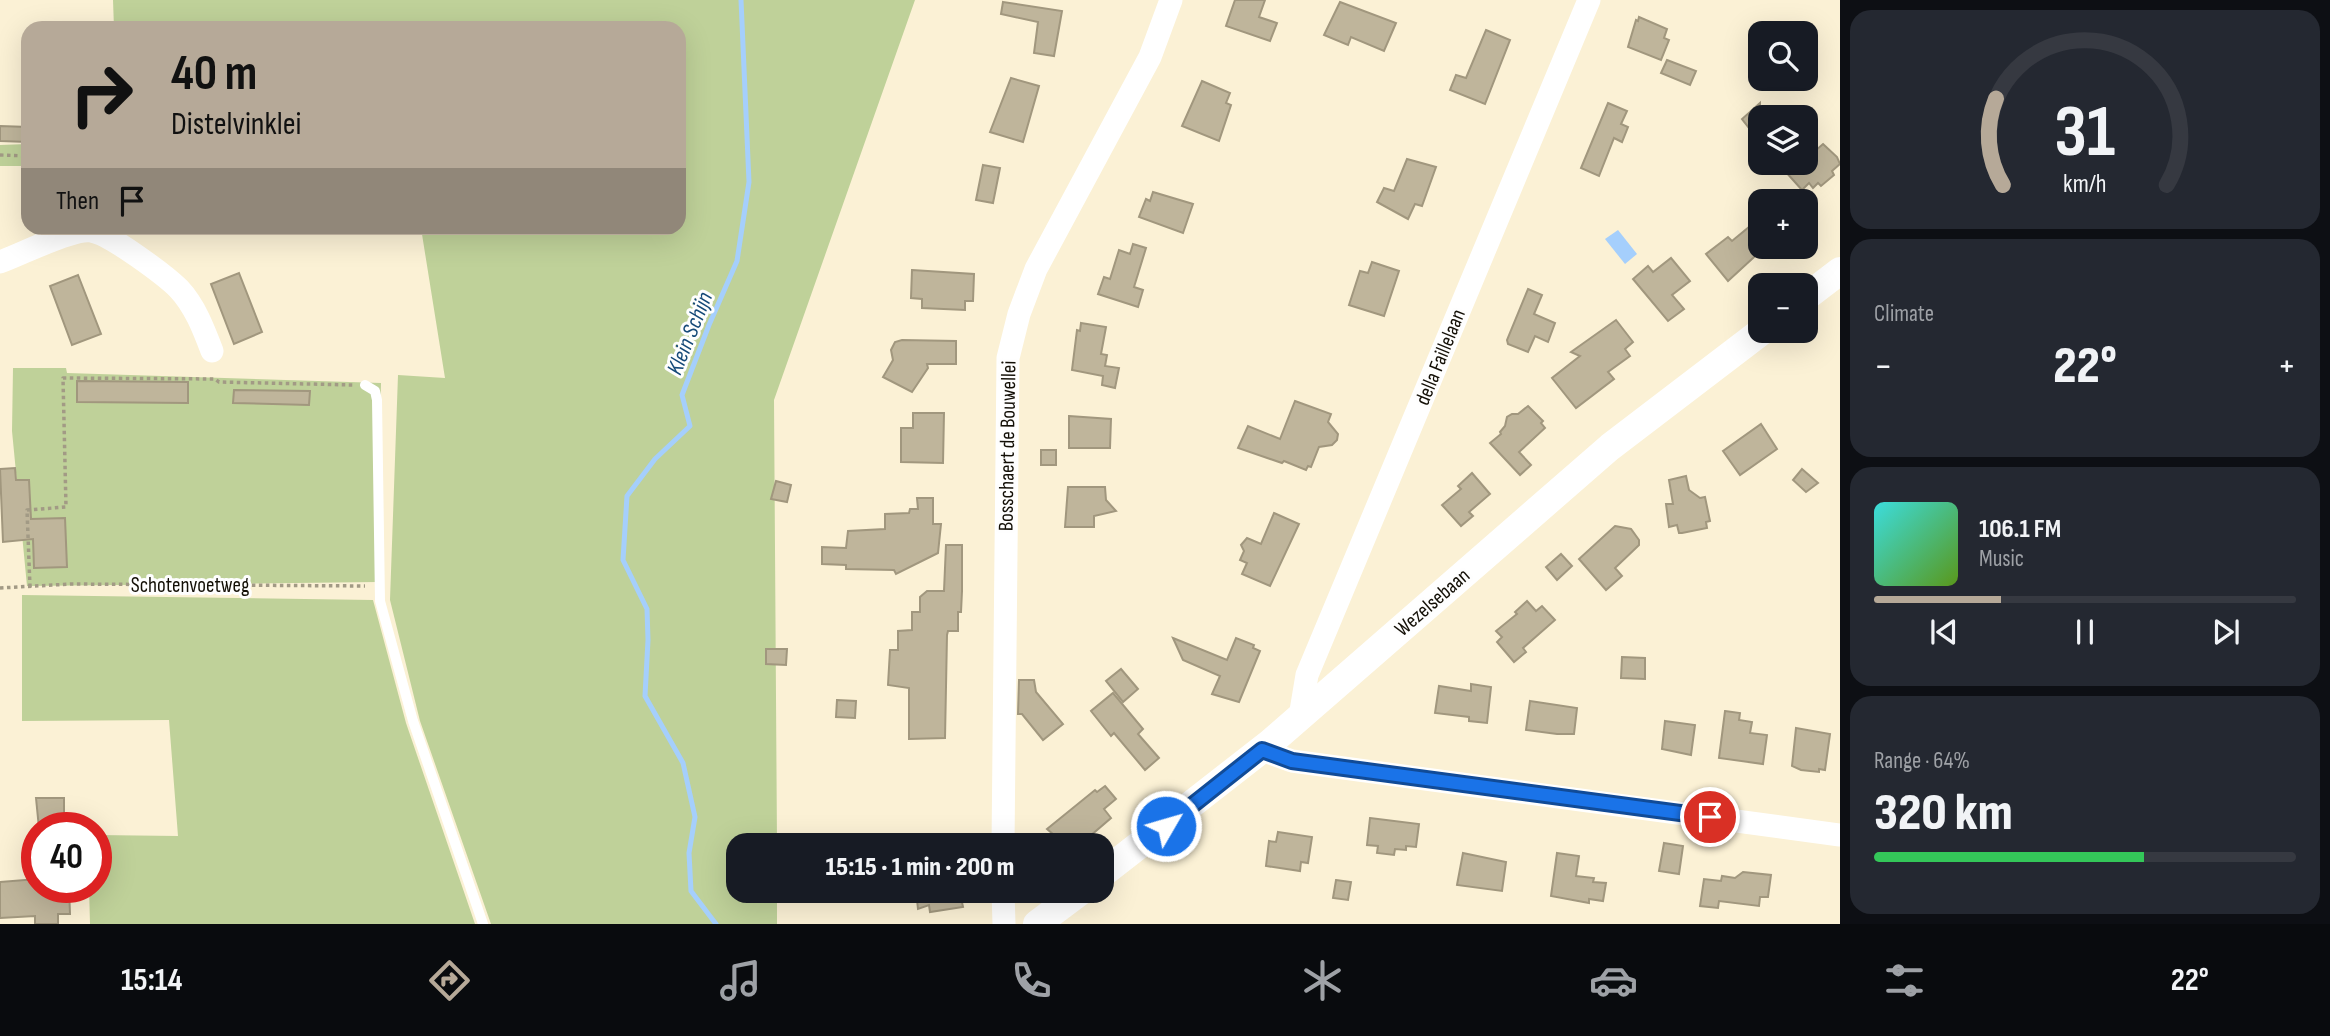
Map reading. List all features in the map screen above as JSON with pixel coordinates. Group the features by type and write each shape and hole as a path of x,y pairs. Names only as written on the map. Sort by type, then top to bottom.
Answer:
{"street":[{"name":"Bosschaert de Bouwellei","path":"1003,833 1008,358 1018,314 1036,269 1150,57 1171,0"},
{"name":"della Faillelaan","path":"1300,717 1307,675 1589,0"},
{"path":"0,262 76,235"},
{"path":"100,235 122,244 180,290 203,326 212,351"},
{"path":"1818,288 1840,271"},
{"name":"Wezelsebaan","path":"1114,865 1262,750 1610,447 1748,342"},
{"path":"1262,750 1292,761 1840,835"},
{"path":"1003,903 1004,924"},
{"path":"1037,924 1065,903"}],"lane":[{"path":"365,385 375,391 377,400 380,601 413,721 483,924"}],"path":[{"path":"0,155 21,156"},
{"path":"30,586 27,510 66,507 63,378 215,379 219,382 365,385"},
{"name":"Schotenvoetweg","path":"0,588 71,584 380,587"}],"green space":[{"path":"113,0 915,0 774,400 777,833 726,833 726,903 777,903 777,924 491,924 420,721 390,600 398,375 445,378 422,235 686,235 686,21 114,21"},
{"path":"21,144 21,166 0,166 0,145"},
{"path":"13,368 66,368 67,373 381,383 377,582 27,586 12,431"},
{"path":"22,595 373,600 406,723 475,924 90,924 89,903 112,903 112,835 178,836 169,720 22,721"}],"water":[{"path":"1618,230 1637,254 1625,264 1605,239"}],"building":[{"path":"1235,0 1265,0 1259,17 1277,23 1270,41 1226,26"},
{"path":"1003,2 1062,11 1054,56 1034,53 1038,22 1001,14"},
{"path":"1340,2 1396,23 1384,51 1351,37 1348,45 1324,35"},
{"path":"1639,17 1667,29 1664,38 1669,40 1661,60 1628,47"},
{"path":"1486,30 1510,40 1485,104 1450,90 1456,75 1466,78"},
{"path":"1667,60 1696,71 1690,85 1661,73"},
{"path":"1011,78 1039,86 1023,142 990,132"},
{"path":"1202,81 1230,93 1226,103 1231,105 1219,141 1182,126"},
{"path":"1608,103 1627,111 1621,124 1628,127 1622,142 1614,138 1599,176 1581,168"},
{"path":"1748,114 1748,127 1742,119"},
{"path":"0,126 21,127 21,142 0,141"},
{"path":"1823,144 1837,157 1840,164 1832,171 1834,175 1821,186 1818,183 1813,188 1809,183 1801,189 1789,175 1818,175 1818,148"},
{"path":"1407,159 1436,167 1422,206 1415,204 1408,219 1377,202 1384,188 1394,191"},
{"path":"983,165 1000,168 993,203 976,200"},
{"path":"1153,192 1193,204 1183,233 1139,217 1146,199 1150,201"},
{"path":"1748,228 1748,259 1752,259 1728,281 1706,254 1728,237 1732,241"},
{"path":"1133,244 1146,248 1134,287 1143,290 1138,307 1098,294 1104,277 1110,279 1119,250 1130,254"},
{"path":"1671,258 1690,281 1672,295 1684,309 1668,321 1633,279 1648,266 1653,272"},
{"path":"1372,262 1399,271 1384,316 1349,305 1360,271 1368,273"},
{"path":"912,270 974,274 973,301 965,301 965,310 922,308 922,299 911,298"},
{"path":"239,273 262,332 234,344 211,284"},
{"path":"78,275 101,334 72,345 50,286"},
{"path":"1528,289 1542,295 1534,314 1555,323 1548,342 1535,336 1528,352 1508,344 1507,340"},
{"path":"1616,320 1633,342 1625,349 1630,356 1608,372 1614,379 1576,408 1552,378 1580,356 1571,352"},
{"path":"1081,323 1106,327 1101,354 1107,355 1105,366 1119,368 1115,388 1102,385 1103,376 1072,370 1077,330 1080,331"},
{"path":"956,341 956,364 927,364 928,368 912,392 883,377 893,360 891,350 895,342"},
{"path":"77,381 188,382 188,403 77,402"},
{"path":"234,390 310,391 309,405 233,403"},
{"path":"1295,401 1331,414 1328,422 1338,434 1332,445 1319,447 1311,467 1308,466 1306,470 1238,448 1248,426 1280,439"},
{"path":"1528,406 1543,421 1541,423 1545,428 1519,452 1531,465 1520,475 1490,443 1501,434 1507,417 1518,414"},
{"path":"913,413 944,413 943,463 901,462 901,428 913,428"},
{"path":"1069,416 1111,419 1110,448 1069,448"},
{"path":"1761,424 1777,449 1740,475 1723,451"},
{"path":"1041,450 1056,450 1056,465 1041,465"},
{"path":"15,468 16,480 29,480 31,519 65,518 67,567 34,568 33,539 3,542 0,469"},
{"path":"1802,469 1818,483 1806,492 1793,480"},
{"path":"1472,473 1490,494 1469,512 1473,516 1461,526 1442,505 1461,489 1458,486"},
{"path":"1686,476 1689,490 1700,498 1705,497 1710,521 1706,522 1707,528 1679,533 1677,525 1669,527 1666,504 1673,504 1669,480"},
{"path":"776,481 791,485 787,502 771,499"},
{"path":"1068,487 1105,487 1106,500 1116,511 1094,516 1094,527 1065,527"},
{"path":"917,498 933,498 933,524 941,524 938,553 896,574 894,570 846,569 846,565 822,564 822,547 846,548 848,531 885,529 885,514 909,513 910,509 918,509"},
{"path":"1274,513 1299,524 1270,586 1242,574 1247,563 1240,560 1244,551 1241,545 1247,538 1261,544"},
{"path":"1615,526 1631,529 1639,540 1639,545 1615,568 1622,576 1606,590 1579,559"},
{"path":"946,545 962,545 962,591 958,631 948,631 947,635 945,738 909,739 909,688 888,685 890,650 898,650 898,631 912,630 912,612 920,612 920,597 927,591 944,591"},
{"path":"1561,554 1572,566 1557,580 1546,567"},
{"path":"1527,601 1536,611 1542,606 1555,620 1523,648 1526,652 1514,662 1497,642 1502,637 1496,631 1517,614 1515,612"},
{"path":"1173,638 1227,660 1236,638 1254,645 1253,648 1260,651 1239,702 1212,694 1220,676 1183,660"},
{"path":"766,649 787,649 786,665 766,664"},
{"path":"1622,657 1645,658 1645,679 1621,678"},
{"path":"1121,669 1138,689 1123,702 1106,681"},
{"path":"1019,680 1034,680 1036,692 1063,724 1043,740 1022,714 1018,714"},
{"path":"1471,684 1491,687 1487,723 1469,721 1469,717 1435,713 1439,686 1471,691"},
{"path":"1113,693 1143,729 1138,734 1159,758 1145,770 1114,733 1111,736 1091,711"},
{"path":"837,700 856,701 855,718 836,717"},
{"path":"1530,701 1577,708 1574,734 1526,730"},
{"path":"1725,711 1740,713 1739,720 1752,722 1750,733 1767,735 1763,764 1719,758"},
{"path":"1665,721 1695,725 1691,755 1662,749"},
{"path":"1796,728 1830,734 1825,770 1801,770 1792,766"},
{"path":"1105,786 1116,799 1104,809 1111,818 1094,833 1052,833 1047,829 1095,790 1097,792"},
{"path":"36,798 64,798 64,812 37,812"},
{"path":"1370,818 1419,824 1416,847 1395,849 1394,855 1377,853 1378,846 1367,845"},
{"path":"1278,832 1312,837 1308,863 1301,862 1300,871 1266,866 1269,841 1276,842"},
{"path":"1664,843 1683,846 1679,874 1659,871"},
{"path":"1463,853 1506,862 1502,891 1457,885"},
{"path":"1557,853 1579,856 1576,876 1594,878 1593,882 1606,883 1603,901 1589,899 1589,903 1551,896"},
{"path":"1743,872 1771,875 1768,897 1760,897 1759,906 1719,901 1718,908 1700,906 1704,879 1721,881 1722,876 1735,878"},
{"path":"21,880 21,903 70,903 70,914 58,914 58,924 35,924 35,916 0,918 0,882"},
{"path":"1336,880 1351,882 1348,900 1333,898"},
{"path":"917,903 962,903 963,907 930,912 929,905 918,909"}],"waterway":[{"name":"Klein Schijn","path":"716,924 691,891 689,853 695,817 683,763 645,696 647,609 623,560 627,496 655,459 690,426 682,395 737,261 749,182 741,0"}],"route":[{"path":"1166,826 1262,750 1292,761 1710,817"}]}
